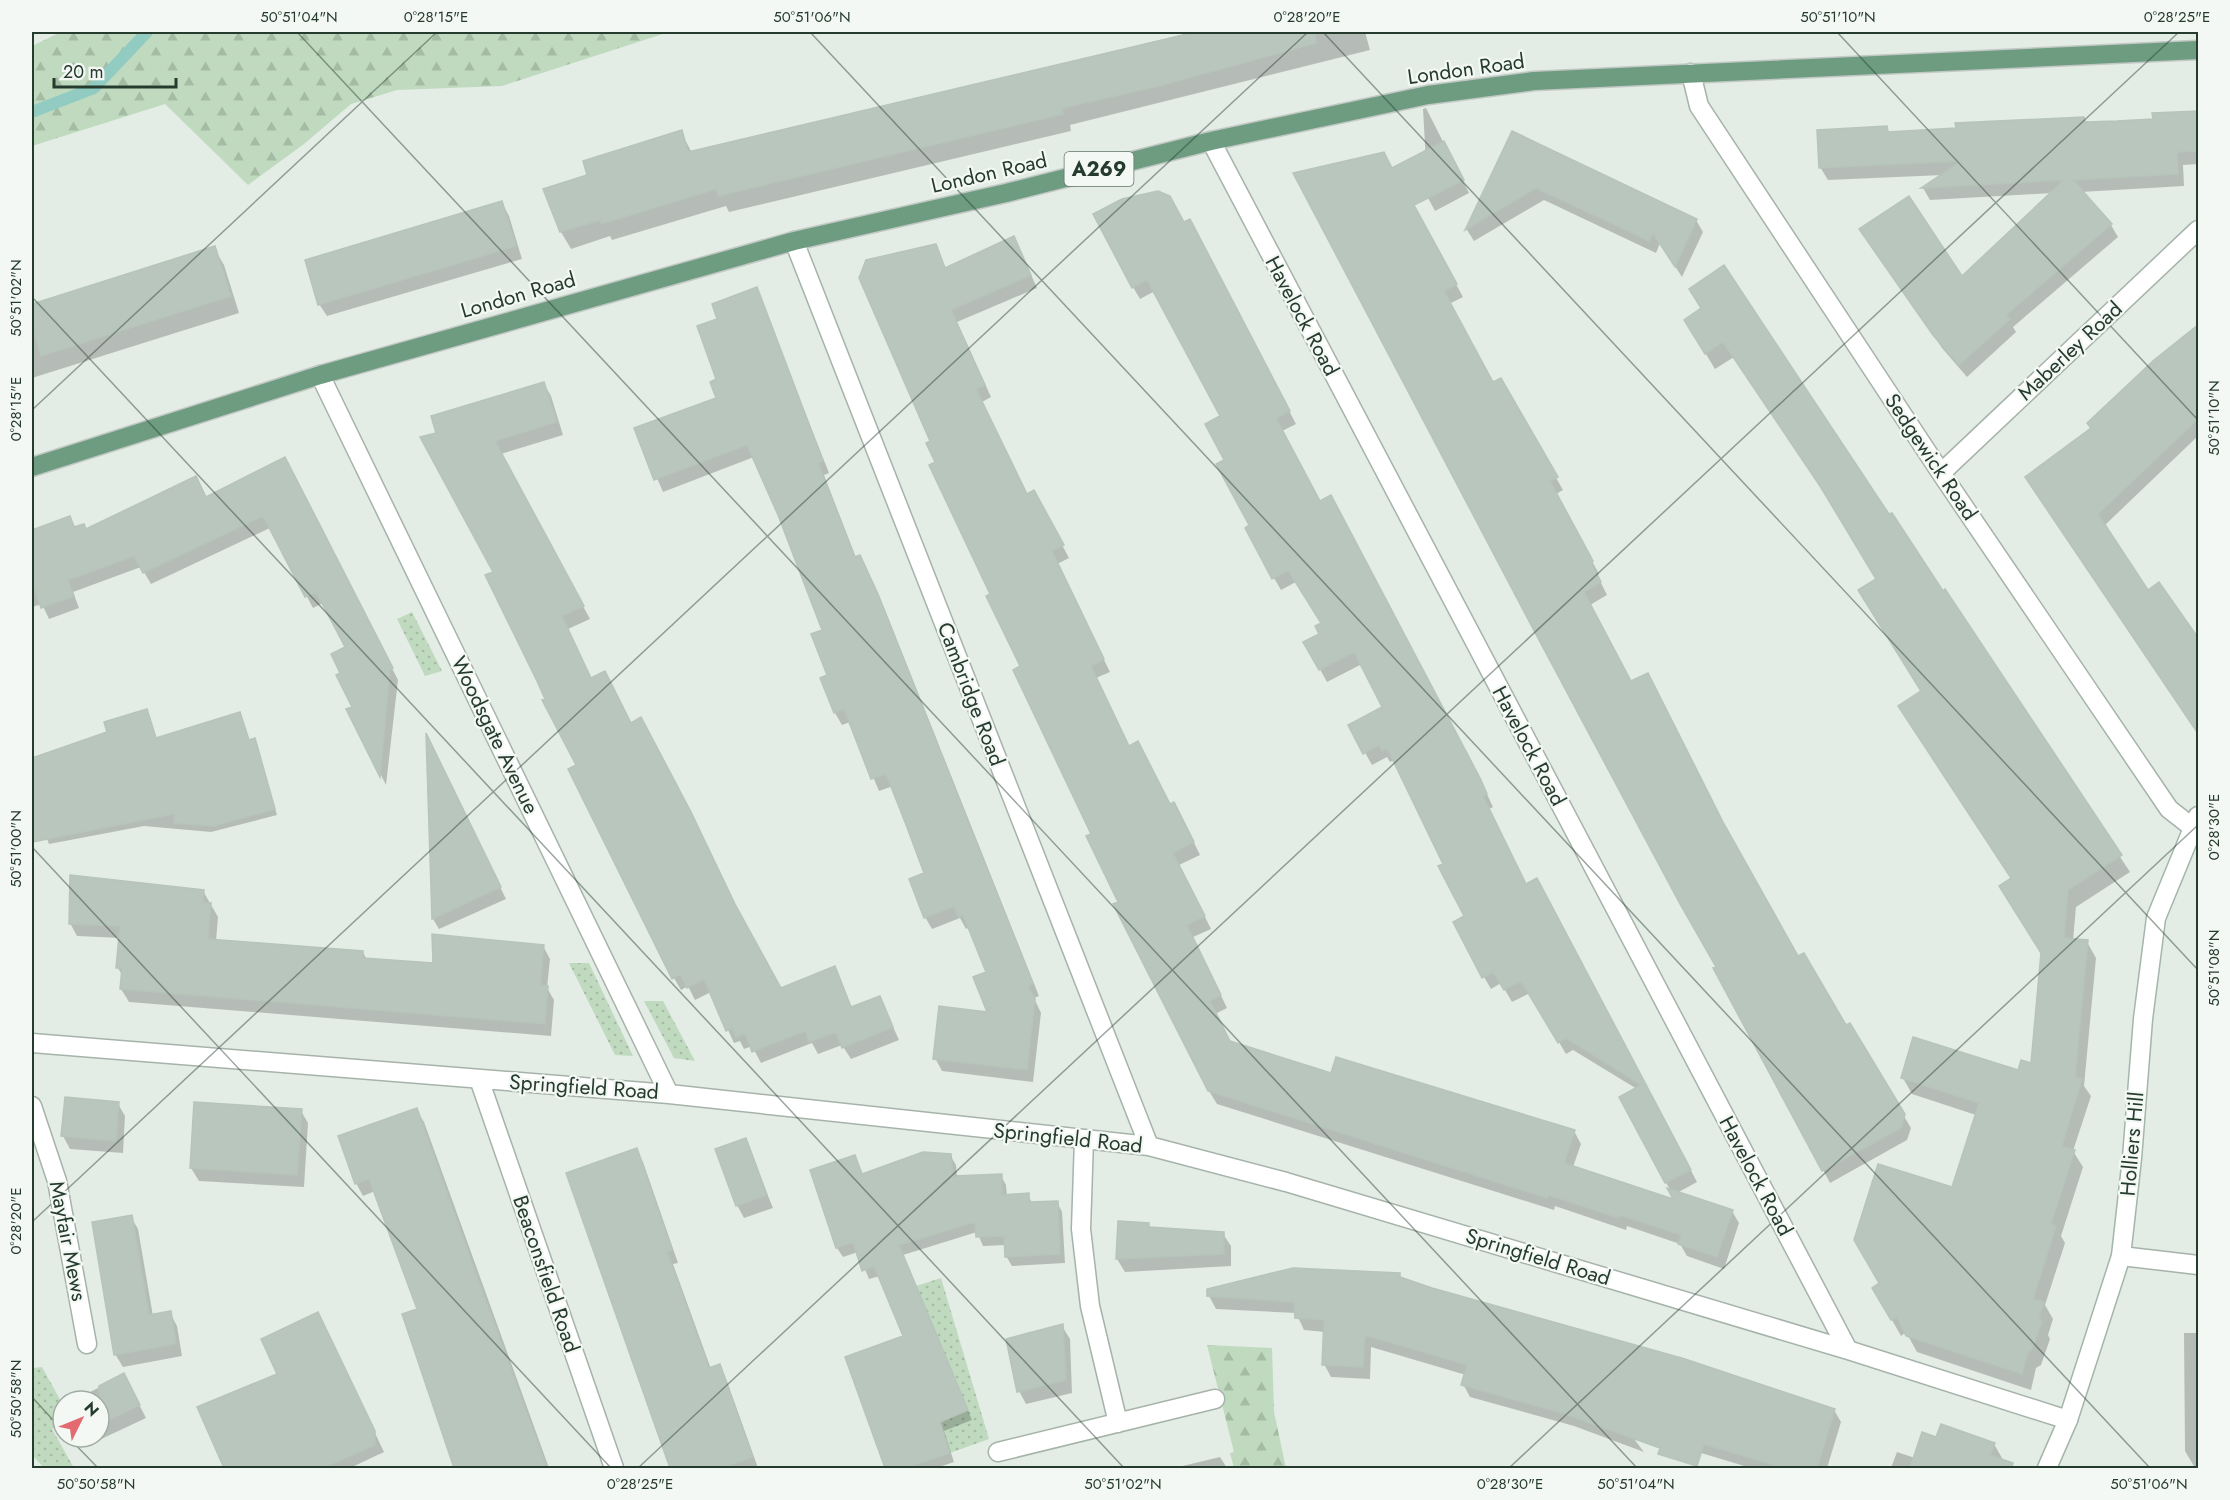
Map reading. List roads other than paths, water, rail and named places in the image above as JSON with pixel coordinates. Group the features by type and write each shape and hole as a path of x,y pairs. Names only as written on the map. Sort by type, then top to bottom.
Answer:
{"main road":[{"name":"London Road","path":"32,467 320,375 794,241 1006,193 1211,141 1428,95 1534,81 2199,50"}],"street":[{"name":"Sedgewick Road","path":"1691,73 1699,106 1941,473 2169,809 2195,821"},
{"name":"Havelock Road","path":"1211,141 1848,1350"},
{"name":"Maberley Road","path":"1941,473 2199,230"},
{"name":"Cambridge Road","path":"794,241 1149,1146"},
{"name":"Woodsgate Avenue","path":"320,375 669,1094"},
{"name":"Holliers Hill","path":"2047,1468 2068,1420 2121,1256 2132,1158 2142,1019 2156,918 2195,821"},
{"name":"Springfield Road","path":"32,1043 669,1094 1149,1146 1286,1182 1848,1350 2068,1420"},
{"name":"Beaconsfield Road","path":"479,1079 614,1468"},
{"name":"Mayfair Mews","path":"32,1106 57,1181 87,1344"},
{"path":"1084,1139 1081,1229 1090,1306 1118,1423"},
{"path":"2121,1256 2199,1265"},
{"path":"998,1452 1215,1399"}],"waterway":[{"path":"32,112 94,88 147,32"}]}
